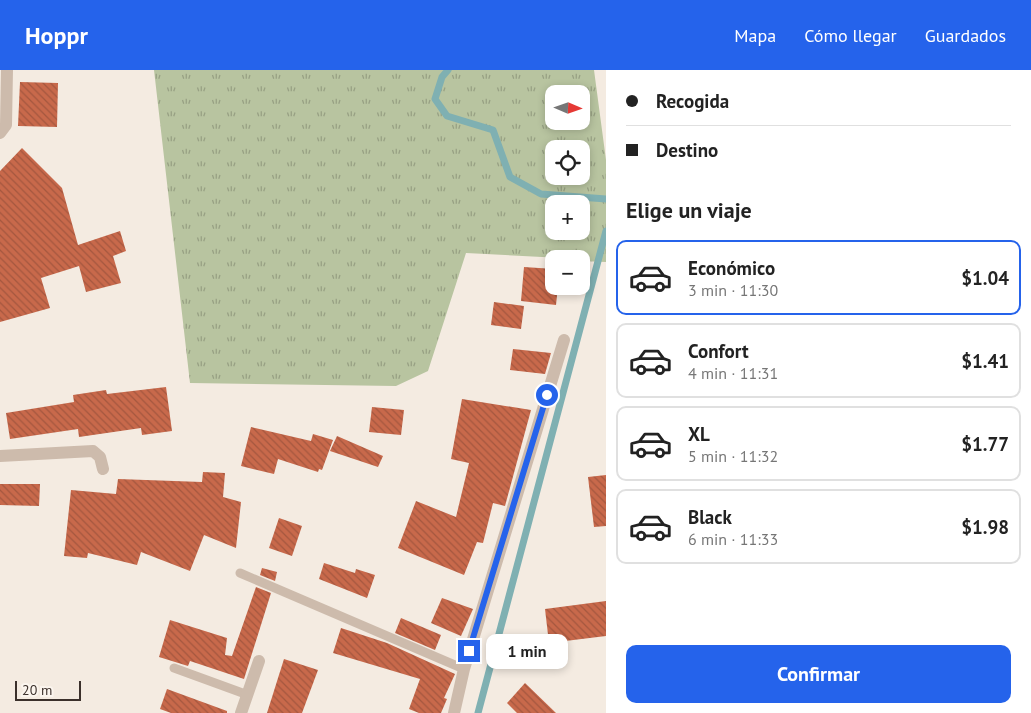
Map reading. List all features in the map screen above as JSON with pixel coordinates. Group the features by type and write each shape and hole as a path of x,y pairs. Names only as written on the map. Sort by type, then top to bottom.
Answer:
{"street":[{"path":"0,134 6,125 7,70"},
{"path":"454,713 464,669 564,340"},
{"path":"0,456 93,451 100,457 103,469"},
{"path":"242,713 260,662"}],"lane":[{"path":"240,573 464,669"},
{"path":"174,668 248,694"}],"green space":[{"path":"154,70 594,70 606,160 606,262 590,261 590,250 545,250 545,257 466,253 428,371 396,386 190,383"}],"building":[{"path":"20,82 58,83 57,127 18,126"},
{"path":"22,148 62,188 78,245 120,231 126,251 113,256 121,283 86,292 79,266 41,278 50,308 0,322 0,171"},
{"path":"524,267 545,268 545,295 557,295 556,305 521,301"},
{"path":"494,302 524,306 521,329 491,325"},
{"path":"513,349 551,353 545,374 510,370"},
{"path":"166,387 172,431 142,435 141,428 79,437 78,429 10,439 6,413 74,402 73,395 106,390 107,394"},
{"path":"462,399 531,410 505,506 493,503 483,543 477,542 464,575 398,548 416,501 456,517 469,463 451,459"},
{"path":"372,407 404,410 401,435 369,432"},
{"path":"251,427 311,441 313,434 333,440 322,470 319,469 318,472 278,459 274,474 241,466"},
{"path":"337,436 383,456 378,467 330,451"},
{"path":"203,472 225,473 223,497 241,502 236,548 204,535 190,571 141,552 137,565 88,553 87,558 64,556 71,490 116,494 118,479 202,482"},
{"path":"606,475 606,526 594,527 588,477"},
{"path":"0,484 40,484 39,506 0,505"},
{"path":"279,518 302,526 292,556 269,548"},
{"path":"324,563 355,573 356,569 375,575 367,598 319,579"},
{"path":"262,568 277,572 275,581 260,575"},
{"path":"256,587 271,593 244,679 190,661 188,666 159,657 170,620 227,638 225,655 232,656"},
{"path":"442,598 473,609 461,636 431,623"},
{"path":"606,601 606,636 549,643 545,609"},
{"path":"401,618 441,635 435,650 395,633"},
{"path":"341,628 387,643 455,674 444,698 447,699 441,713 419,713 409,709 420,679 333,653"},
{"path":"284,659 318,670 302,713 267,713"},
{"path":"525,683 556,713 517,713 507,703"},
{"path":"167,689 227,711 227,713 171,713 160,709"}],"waterway":[{"path":"448,70 442,77 435,99 447,116 493,130 510,177 541,194 606,199"},
{"path":"478,713 606,231"}],"route":[{"path":"469,651 547,395"}]}
